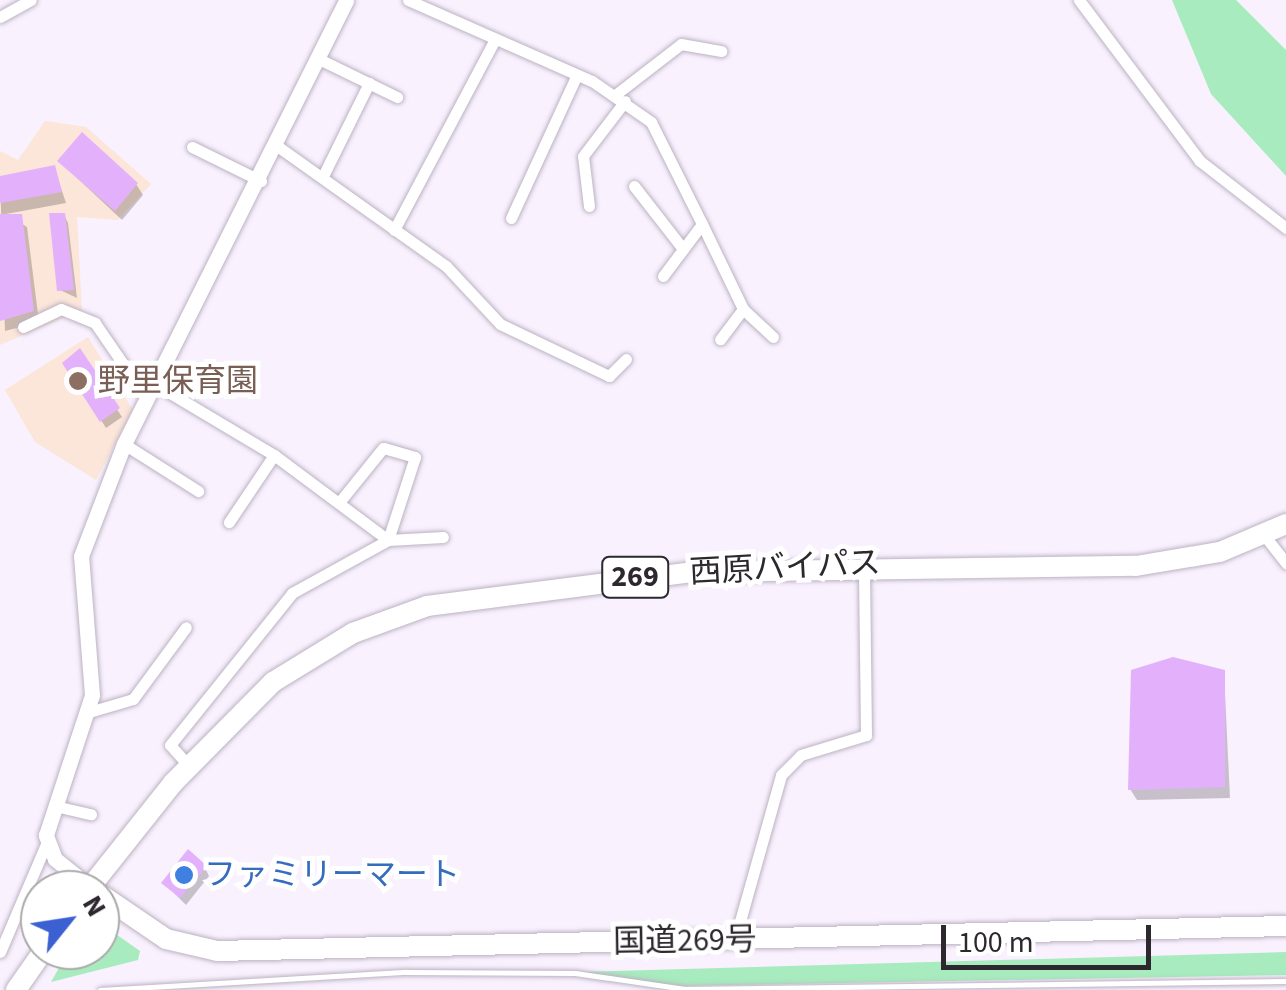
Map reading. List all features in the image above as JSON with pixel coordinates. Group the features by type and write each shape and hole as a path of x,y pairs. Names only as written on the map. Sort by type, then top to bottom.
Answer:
{"highway":[{"name":"西原バイパス","path":"108,870 189,766 298,663 427,606 610,579 864,562 1136,566 1264,536 1286,524"},
{"name":"国道269号","path":"120,908 166,940 217,951 1286,926"}],"street":[{"path":"0,17 31,0"},
{"path":"0,952 46,844 55,806 90,712 82,556 124,444 280,148 346,0"},
{"path":"408,0 492,43 620,98 682,170 702,224 742,309 773,336"},
{"path":"1079,0 1200,161 1286,228"},
{"path":"394,230 492,43"},
{"path":"589,206 583,156 620,98 682,44 721,51"},
{"path":"319,59 397,97"},
{"path":"511,218 576,77"},
{"path":"322,176 368,83"},
{"path":"192,147 261,182"},
{"path":"280,148 446,266 500,324 609,376 626,359"},
{"path":"634,186 683,249"},
{"path":"663,276 702,224"},
{"path":"720,340 742,309"},
{"path":"22,326 61,310 95,323 151,391 274,455 341,500 388,540"},
{"path":"124,444 198,492"},
{"path":"341,500 384,448 415,457 388,540"},
{"path":"229,522 274,455"},
{"path":"1264,536 1286,563"},
{"path":"189,766 170,745 249,640 308,580 388,540 443,537"},
{"path":"735,940 781,775 802,755 866,735 864,562"},
{"path":"90,712 132,699 186,627"},
{"path":"55,806 91,814"},
{"path":"46,844 73,870"}],"lane":[{"path":"100,990 406,972 574,972 690,990 1217,986 1286,982"}],"shaded area":[{"path":"45,121 86,127 151,184 118,220 77,217 82,310 0,345 0,151 18,160"},
{"path":"88,337 133,410 96,480 35,442 5,390"}],"green space":[{"path":"1172,0 1236,0 1286,50 1286,176 1211,94"},
{"path":"120,937 140,951 138,960 120,965"},
{"path":"1286,952 1286,975 680,986 578,972"},
{"path":"58,970 98,970 51,982"}],"building":[{"path":"82,132 138,183 115,211 57,161"},
{"path":"55,165 62,192 0,203 0,176"},
{"path":"49,213 65,213 74,290 57,291"},
{"path":"0,214 22,214 34,311 0,321"},
{"path":"80,348 120,408 100,422 62,363"},
{"path":"1173,657 1225,670 1225,787 1128,790 1131,670"},
{"name":"ファミリーマート","path":"188,849 207,866 180,898 161,883"}],"place":[{"name":"野里保育園","path":"78,381"},
{"name":"ファミリーマート","path":"184,875"}]}
